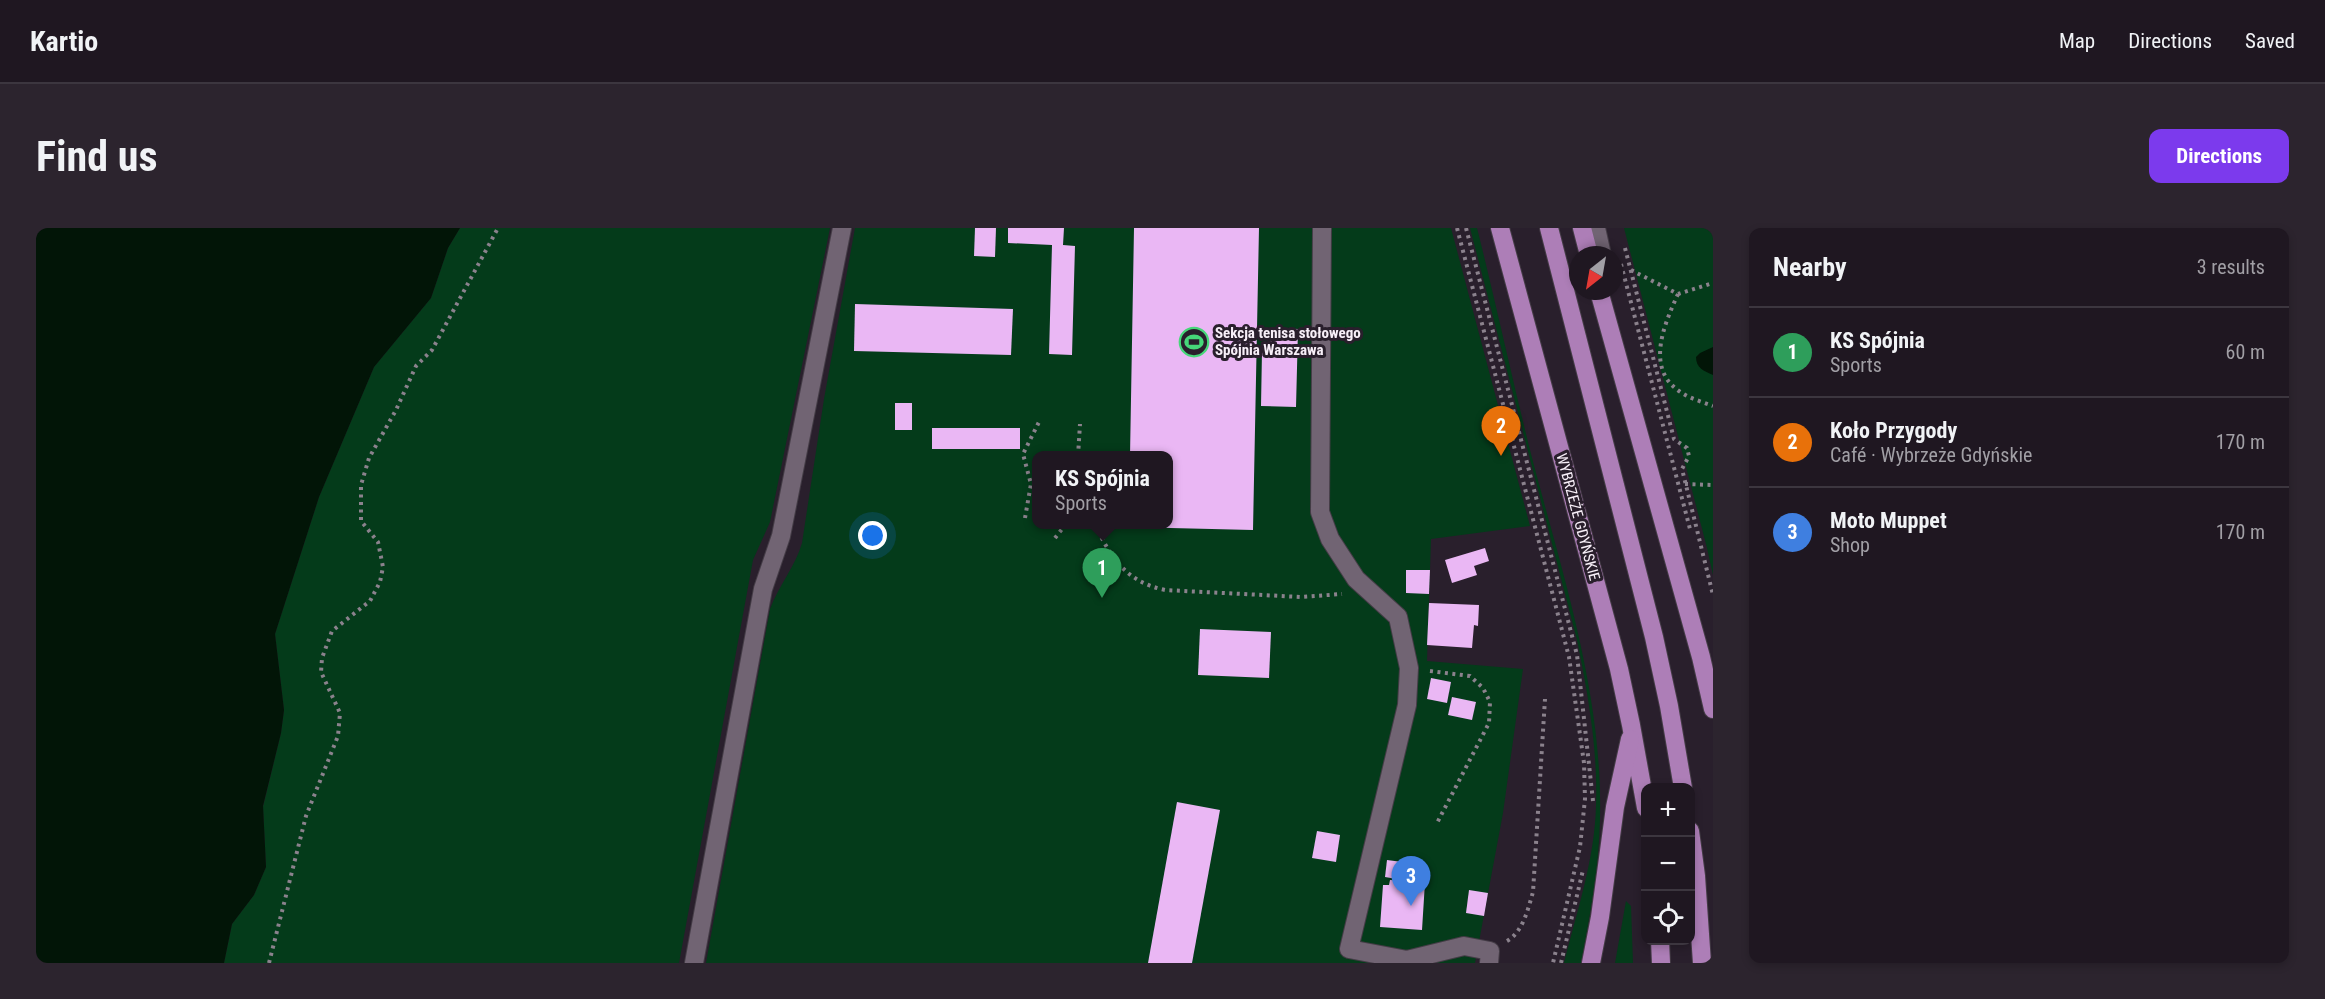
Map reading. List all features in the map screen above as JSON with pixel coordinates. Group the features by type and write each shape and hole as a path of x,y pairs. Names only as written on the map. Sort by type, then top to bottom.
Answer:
{"main road":[{"name":"WYBRZEŻE GDYŃSKIE","path":"1500,228 1604,613 1631,725 1641,783"},
{"path":"1549,228 1654,637 1682,783"},
{"path":"1582,228 1587,246"},
{"path":"1601,300 1701,657 1713,709"},
{"path":"1592,963 1615,807 1628,752 1631,725"},
{"path":"1691,837 1702,963"},
{"path":"1660,945 1661,963"}],"street":[{"path":"694,963 763,589 781,536 842,228"},
{"path":"1322,228 1320,512 1330,538 1356,579 1398,617 1409,668 1407,705 1349,949 1407,960 1464,946 1490,957"},
{"path":"1596,228 1606,246"},
{"path":"1608,300 1613,346"}],"path":[{"path":"269,963 306,816 338,736 340,713 321,672 322,658 332,631 370,601 380,582 383,567 378,542 361,521 361,485 369,458 396,410 416,366 432,350 498,228"},
{"path":"1457,228 1569,657 1584,763 1585,799 1580,847 1553,963"},
{"path":"1466,228 1577,655 1591,777 1592,809"},
{"path":"1622,238 1674,439 1687,448 1689,456 1682,469 1713,595"},
{"path":"1630,270 1678,294 1713,284"},
{"path":"1678,294 1664,324 1660,350 1661,363 1670,383 1682,393 1713,406"},
{"path":"1623,298 1690,530"},
{"path":"1655,365 1661,363"},
{"path":"1026,518 1031,484 1023,454 1039,422"},
{"path":"1077,451 1080,424"},
{"path":"1685,484 1713,485"},
{"path":"1055,538 1063,529"},
{"path":"1097,529 1117,563 1147,586 1165,590 1301,597 1370,592"},
{"path":"1409,668 1470,676 1483,688 1490,702 1489,723 1436,825"},
{"path":"1490,957 1514,937 1525,916 1533,892 1545,699"},
{"path":"1561,963 1585,860"}],"green space":[{"path":"460,228 830,228 770,522 753,560 679,963 224,963 232,924 254,895 266,867 263,807 281,733 284,710 275,634 319,497 374,367 431,298 448,248"},
{"path":"855,228 1451,228 1530,526 1431,539 1427,661 1523,669 1503,813 1475,963 706,963 770,609 796,560 802,543 824,399"},
{"path":"1470,228 1477,228 1531,454 1578,634 1595,726 1599,772 1598,855 1581,963 1564,963 1585,884 1595,825 1594,743 1588,701 1577,640"},
{"path":"1624,228 1713,228 1713,575 1707,548"},
{"path":"1626,901 1631,906 1633,963 1615,963"}],"shaded area":[{"path":"36,228 460,228 448,248 431,298 374,367 319,497 275,634 284,710 281,733 263,806 266,867 254,895 232,924 224,963 36,963"},
{"path":"1713,347 1713,375 1699,366 1696,357"}],"building":[{"path":"975,228 996,228 995,257 974,256"},
{"path":"1008,228 1064,228 1063,245 1075,246 1072,355 1049,354 1052,245 1008,243"},
{"name":"Sekcja tenisa stołowego Spójnia Warszawa","path":"1134,228 1259,228 1253,530 1173,528 1173,451 1130,451"},
{"path":"855,304 1013,309 1011,355 854,351"},
{"path":"1271,328 1298,329 1296,407 1261,406 1262,351 1270,352"},
{"path":"895,403 912,403 912,430 895,430"},
{"path":"932,428 1020,428 1020,449 932,449"},
{"path":"1485,548 1489,561 1474,566 1477,575 1452,583 1445,560"},
{"path":"1406,570 1430,570 1429,594 1406,593"},
{"path":"1429,603 1479,605 1478,626 1474,625 1472,648 1427,645"},
{"path":"1200,629 1271,632 1269,678 1198,675"},
{"path":"1431,678 1451,682 1447,703 1427,699"},
{"path":"1452,697 1476,702 1472,720 1448,715"},
{"path":"1177,802 1220,810 1192,963 1148,963"},
{"path":"1317,831 1340,835 1336,862 1312,858"},
{"path":"1387,860 1410,863 1408,881 1385,877"},
{"path":"1390,880 1425,882 1422,930 1380,927 1383,885 1389,885"},
{"path":"1469,890 1488,893 1484,916 1466,913"}],"place":[{"name":"Sekcja tenisa stołowego Spójnia Warszawa","path":"1194,342"},
{"name":"Koło Przygody","path":"1501,456"},
{"name":"KS Spójnia","path":"1102,598"},
{"name":"Moto Muppet","path":"1411,906"}]}
